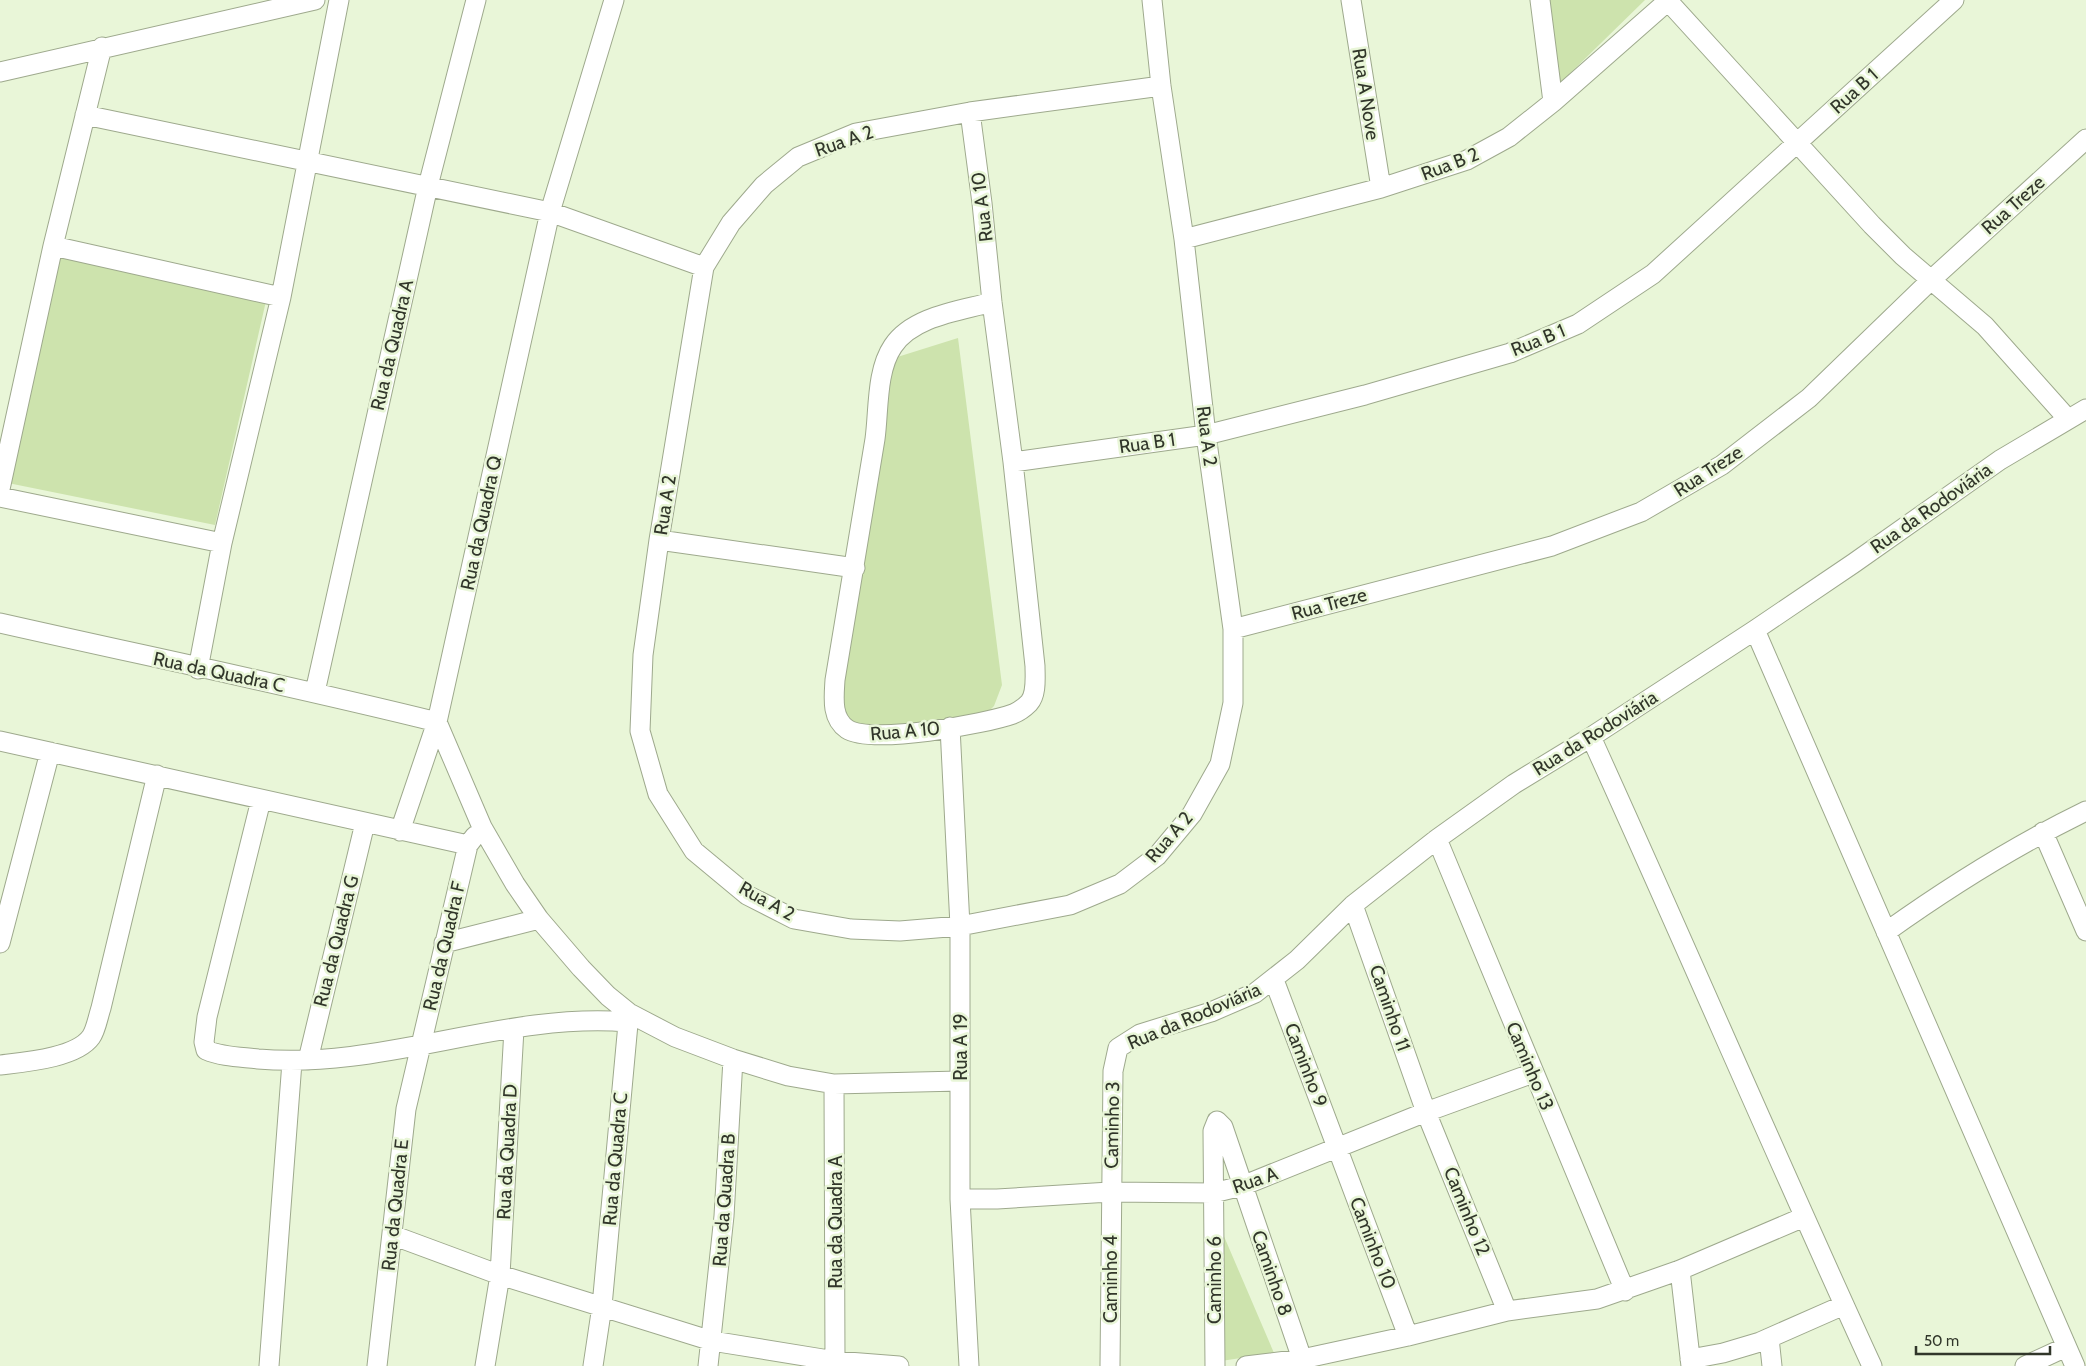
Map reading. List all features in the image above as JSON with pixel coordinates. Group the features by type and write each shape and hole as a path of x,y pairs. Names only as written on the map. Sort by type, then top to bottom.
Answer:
{"street":[{"path":"0,72 315,0"},
{"path":"198,669 222,543 281,297 339,0"},
{"name":"Rua da Quadra A","path":"314,692 428,186 476,0"},
{"name":"Rua da Quadra Q","path":"400,831 437,722 550,212 614,0"},
{"name":"Rua A 2","path":"1152,0 1161,86 1184,239 1206,435 1233,629 1233,703 1220,764 1192,814 1157,856 1120,884 1070,906 960,926 890,931 851,929 794,919 747,895 694,851 658,794 640,731 643,654 659,540 704,267 731,223 764,185 798,157 856,132 970,112 1161,86"},
{"name":"Rua A Nove","path":"1351,0 1381,188"},
{"path":"1540,0 1553,102"},
{"path":"1669,0 1872,226 1930,280 1985,326 2067,418"},
{"name":"Rua B 2","path":"1184,239 1381,188 1467,160 1509,137 1553,102 1669,0"},
{"name":"Rua B 1","path":"1014,462 1206,435 1365,395 1510,353 1578,324 1653,274 1727,209 1796,143 1954,0"},
{"path":"0,489 53,246 102,48"},
{"name":"Rua A 10","path":"970,112 992,302 1014,462 1035,666 1035,687 1030,702 1016,713 950,727 874,736 856,734 846,728 838,719 834,701 835,680 855,568 878,416 882,370 893,346 908,330 929,320 992,302"},
{"path":"85,115 550,212 704,267"},
{"name":"Rua Treze","path":"1233,629 1552,546 1641,512 1722,465 1809,398 1930,280 2086,139"},
{"path":"53,246 281,297"},
{"name":"Rua da Rodoviária","path":"1114,1058 1118,1048 1140,1034 1234,1003 1256,993 1274,980 1354,904 1437,839 1514,784 1591,737 1755,630 2000,460 2067,418 2086,409"},
{"path":"0,496 222,543"},
{"path":"659,540 855,568"},
{"name":"Rua da Quadra C","path":"0,623 198,669 314,692 437,722"},
{"path":"1755,630 2074,1366"},
{"path":"437,722 482,827 515,884 539,919 628,1017 733,1059 788,1076 834,1084 960,1081"},
{"name":"Rua A 19","path":"950,727 960,926 960,1199 969,1366"},
{"path":"1591,737 1699,974 1804,1218 1872,1366"},
{"path":"0,741 468,845 482,827"},
{"path":"0,943 50,752"},
{"path":"0,1065 62,1054 81,1047 92,1036 101,1008 157,775"},
{"path":"261,800 207,1017 204,1042 206,1050 222,1056 300,1061 422,1046 514,1029 628,1017"},
{"path":"1886,932 1922,906 2043,832 2086,811"},
{"name":"Rua da Quadra G","path":"268,1366 300,1061 365,823"},
{"path":"2043,832 2086,931"},
{"name":"Caminho 13","path":"1437,839 1532,1073 1625,1291"},
{"name":"Rua da Quadra F","path":"422,1046 444,943 468,845"},
{"name":"Caminho 11","path":"1354,904 1426,1112"},
{"path":"444,943 539,919"},
{"name":"Caminho 9","path":"1274,980 1338,1149"},
{"name":"Rua da Quadra C","path":"593,1366 602,1306 628,1017"},
{"name":"Rua da Quadra D","path":"486,1366 500,1275 514,1029"},
{"name":"Rua da Quadra E","path":"377,1366 406,1109 422,1046"},
{"name":"Caminho 3","path":"1110,1192 1114,1058"},
{"name":"Rua da Quadra B","path":"708,1366 724,1216 733,1059"},
{"name":"Rua A","path":"960,1199 1110,1192 1214,1194 1242,1186 1426,1112 1532,1073"},
{"name":"Rua da Quadra A","path":"834,1084 835,1361"},
{"name":"Caminho 12","path":"1426,1112 1507,1311"},
{"name":"Caminho 8","path":"1217,1121 1223,1127 1302,1359"},
{"name":"Caminho 6","path":"1215,1366 1213,1131 1217,1121"},
{"name":"Caminho 10","path":"1338,1149 1408,1336"},
{"name":"Caminho 4","path":"1110,1192 1110,1366"},
{"path":"1246,1366 1302,1359 1408,1336 1507,1311 1573,1303 1625,1291 1804,1218"},
{"path":"392,1235 500,1275 602,1306 660,1327 712,1341 835,1361 899,1366"},
{"path":"1680,1270 1690,1362 1742,1348 1844,1305"},
{"path":"1769,1338 1772,1366"},
{"path":"2025,1366 2066,1347"}],"green space":[{"path":"1543,0 1645,0 1554,89"},
{"path":"57,256 266,301 215,525 8,483"},
{"path":"958,338 1002,685 994,706 985,715 859,731 834,707 891,359"},
{"path":"1217,1220 1274,1353 1221,1361"}]}
